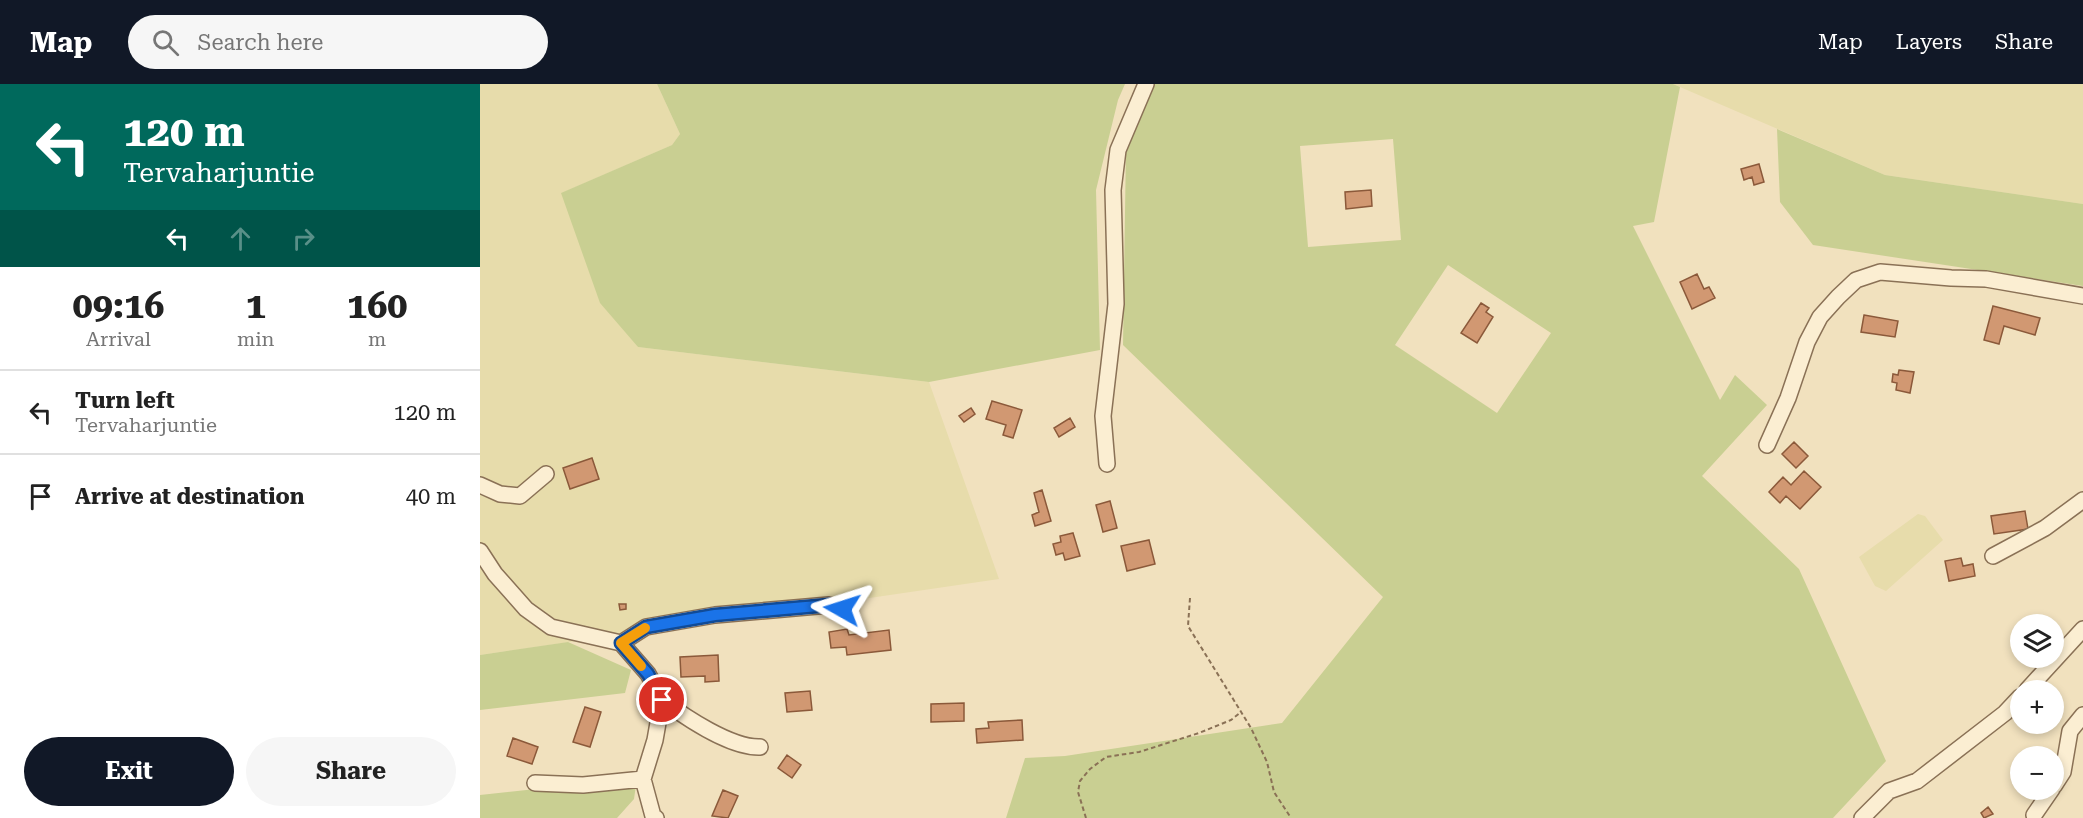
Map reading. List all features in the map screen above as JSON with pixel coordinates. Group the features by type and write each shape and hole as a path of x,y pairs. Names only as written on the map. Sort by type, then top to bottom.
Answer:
{"street":[{"path":"1107,464 1103,416 1116,304 1113,190 1118,150 1146,84"},
{"path":"1767,445 1788,398 1811,334 1820,317 1856,280 1880,272 1986,279 2083,296"},
{"path":"480,485 500,494 520,496 546,474"},
{"path":"1993,556 2045,528 2083,500"},
{"path":"480,551 510,592 526,609 551,627 621,643 648,674 662,700 684,716 719,734 749,748 760,747"},
{"path":"621,643 646,627 715,615 829,605 842,609"},
{"path":"2036,680 2083,629"},
{"path":"656,818 653,816 643,779 655,740 662,700"},
{"path":"1862,818 1889,791 1917,781 2010,707"},
{"path":"2064,766 2070,731 2083,715"},
{"path":"535,783 584,785 643,779"},
{"path":"2034,815 2045,800"}],"path":[{"path":"1190,598 1188,626 1251,728 1267,762 1274,792 1290,818"},
{"path":"1086,818 1078,792 1080,781 1090,769 1106,757 1139,752 1199,733 1232,720 1241,712"}],"shaded area":[{"path":"480,84 657,84 680,134 672,145 562,193 638,347 929,382 999,579 480,655"},
{"path":"1673,84 2083,84 2083,204 1885,175"},
{"path":"1918,514 1925,516 1943,540 1886,591 1875,586 1859,557"}],"green space":[{"path":"657,84 1125,84 1118,100 1096,190 1100,350 929,382 638,347 600,303 561,193 672,145 680,134"},
{"path":"1155,84 1673,84 1680,87 1654,222 1633,226 1720,400 1735,375 1767,405 1702,476 1799,569 1886,761 1833,818 1006,818 1025,758 1065,756 1282,723 1383,597 1123,345 1126,147","holes":["1393,139 1401,240 1308,247 1300,146","1448,265 1551,333 1497,413 1395,345"]},
{"path":"1777,129 1885,175 2083,204 2083,286 1813,245 1780,202"},
{"path":"568,642 631,670 625,693 480,710 480,655"},
{"path":"637,778 634,799 617,818 480,818 480,795"}],"building":[{"path":"1759,164 1764,182 1754,185 1752,177 1744,180 1741,169"},
{"path":"1371,190 1372,206 1346,209 1345,192"},
{"path":"1697,274 1704,289 1709,287 1715,298 1692,309 1680,282"},
{"path":"1481,303 1489,308 1486,312 1493,317 1477,343 1461,333"},
{"path":"1993,306 2040,318 2035,335 2004,326 1999,344 1984,340"},
{"path":"1864,315 1898,321 1895,337 1861,332"},
{"path":"1899,370 1914,372 1910,393 1896,390 1897,383 1892,382 1893,374 1898,375"},
{"path":"992,401 1022,410 1013,438 1003,435 1006,425 986,419"},
{"path":"971,408 975,414 964,422 959,416"},
{"path":"1070,418 1075,427 1059,437 1054,428"},
{"path":"1794,442 1808,456 1796,468 1782,454"},
{"path":"592,458 599,479 570,489 563,468"},
{"path":"1804,471 1821,487 1800,509 1786,496 1780,503 1769,492 1783,477 1791,485"},
{"path":"1042,490 1051,521 1035,526 1032,515 1039,512 1034,493"},
{"path":"1110,501 1117,528 1103,532 1096,505"},
{"path":"2025,511 2028,529 1994,534 1991,516"},
{"path":"1073,533 1080,556 1065,560 1063,553 1056,555 1053,544 1061,542 1060,536"},
{"path":"1149,540 1155,564 1127,571 1121,546"},
{"path":"1961,558 1963,566 1973,564 1975,576 1949,581 1945,561"},
{"path":"619,604 626,604 626,609 620,610"},
{"path":"847,629 849,635 889,630 891,650 847,655 846,647 831,648 829,632"},
{"path":"718,655 719,681 705,682 705,676 681,677 680,657"},
{"path":"810,691 812,710 787,712 785,693"},
{"path":"964,703 964,721 931,722 931,704"},
{"path":"585,707 601,712 590,747 573,742"},
{"path":"1022,720 1023,740 977,743 976,729 989,728 988,722"},
{"path":"513,738 538,747 532,764 507,756"},
{"path":"787,755 801,765 792,778 778,768"},
{"path":"723,790 738,796 728,818 712,816"},
{"path":"1988,807 1993,814 1984,818 1981,813"}],"slow traffic":[{"path":"641,666 621,643 645,628"}],"route":[{"path":"662,700 648,674 621,643 646,627 715,615 829,605 842,609"}]}
